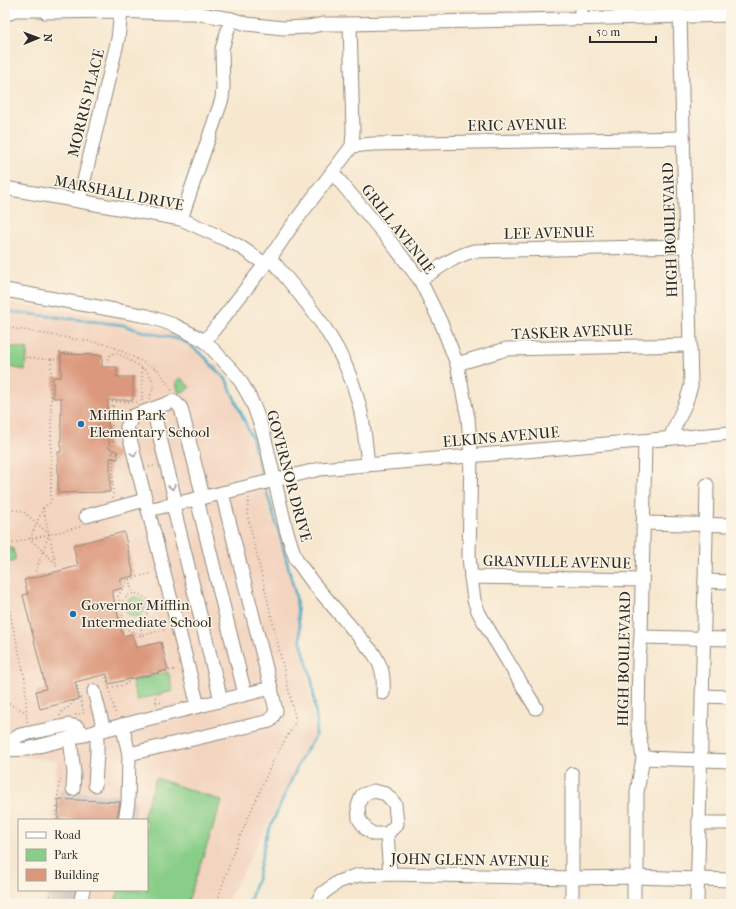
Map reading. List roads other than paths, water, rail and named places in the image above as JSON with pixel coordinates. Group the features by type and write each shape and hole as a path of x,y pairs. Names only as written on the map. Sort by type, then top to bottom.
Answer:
{"street":[{"path":"581,5 581,18"},
{"path":"5,13 10,13 12,10 45,10 45,12 102,8 121,11 195,13 231,19 247,24 283,28 323,24 731,15"},
{"name":"MORRIS PLACE","path":"79,201 118,39 121,11"},
{"name":"HIGH BOULEVARD","path":"670,438 686,402 691,386 680,16"},
{"path":"181,219 222,99 222,49 231,19"},
{"path":"205,341 267,261 352,146 353,131 350,24"},
{"name":"ERIC AVENUE","path":"352,146 381,144 683,138"},
{"name":"GRILL AVENUE","path":"332,172 390,241 420,280 442,325 457,364 468,418 471,456 470,556 474,600 484,622 536,708"},
{"name":"MARSHALL DRIVE","path":"5,188 181,219 267,261 312,309 340,352 354,386 359,404 364,425 368,465"},
{"name":"LEE AVENUE","path":"420,280 453,259 474,251 686,246"},
{"name":"GOVERNOR DRIVE","path":"5,290 147,316 174,325 205,341 234,372 249,396 264,435 286,529 298,561 313,583 380,663 384,679 383,693"},
{"name":"TASKER AVENUE","path":"457,364 506,349 690,345"},
{"path":"198,706 127,427 132,416 150,402 174,401 181,408 245,694"},
{"path":"150,402 220,700"},
{"name":"ELKINS AVENUE","path":"86,516 147,505 174,504 320,469 731,433"},
{"name":"HIGH BOULEVARD","path":"634,904 636,878 637,792 643,758 638,726 645,441"},
{"path":"697,904 707,485"},
{"path":"129,754 270,721 276,711 222,493"},
{"path":"643,524 731,525"},
{"name":"GRANVILLE AVENUE","path":"471,577 642,580"},
{"path":"705,581 731,582"},
{"path":"641,637 731,639"},
{"path":"5,750 27,749 101,731 120,723 271,688"},
{"path":"94,691 101,731 97,753 95,785"},
{"path":"702,696 731,697"},
{"path":"120,723 129,754 128,803 125,819"},
{"path":"5,750 13,740 20,735 69,724 77,727 84,735"},
{"path":"70,738 74,773 73,789"},
{"path":"643,758 731,760"},
{"path":"572,774 572,904"},
{"path":"699,823 731,823"},
{"path":"388,834 390,874"},
{"name":"JOHN GLENN AVENUE","path":"316,904 324,893 338,882 360,875 390,874 731,880"},
{"path":"80,904 83,891"}],"waterway":[{"path":"5,311 123,325 187,343 206,358 226,379 252,438 263,479"},
{"path":"249,904 258,876 268,832 301,759 315,737 317,723 312,681 301,642 296,597 265,486"}],"place":[{"name":"Mifflin Park Elementary School","path":"81,424"},
{"name":"Governor Mifflin Intermediate School","path":"73,614"}]}
